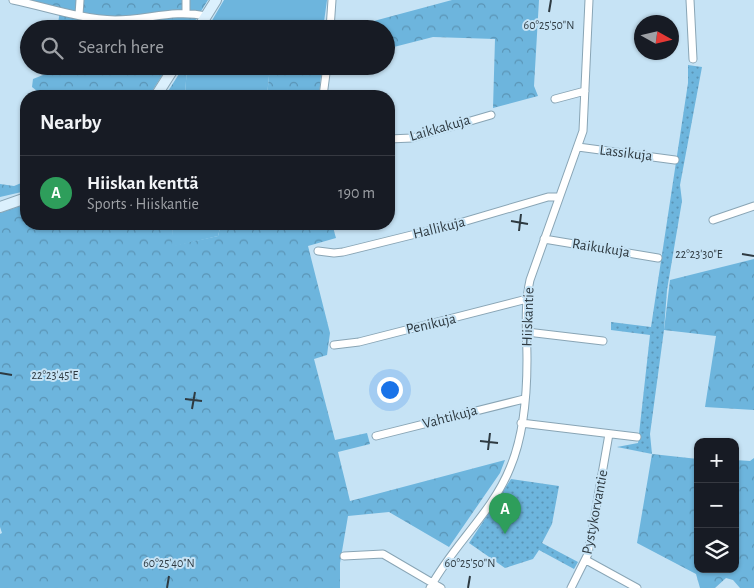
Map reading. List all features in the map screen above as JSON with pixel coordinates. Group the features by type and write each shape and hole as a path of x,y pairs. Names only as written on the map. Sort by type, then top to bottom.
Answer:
{"street":[{"path":"13,0 79,16 100,19 131,19 186,12 206,16"},
{"path":"79,16 80,0"},
{"path":"186,0 186,12"},
{"path":"204,20 216,0"},
{"path":"331,20 332,0"},
{"name":"Hiiskantie","path":"431,586 505,480 514,459 522,423 527,299 530,280 558,197 578,147 584,123 589,0"},
{"path":"690,0 693,59"},
{"path":"160,90 169,75"},
{"path":"324,90 326,75"},
{"path":"555,98 585,91"},
{"name":"Laikkakuja","path":"395,139 412,138 491,115"},
{"name":"Lassikuja","path":"578,147 675,160"},
{"name":"Hallikuja","path":"318,251 343,252 456,224 542,199 558,197"},
{"path":"0,207 20,200"},
{"path":"713,220 754,206"},
{"name":"Raikukuja","path":"544,239 658,258"},
{"name":"Penikuja","path":"334,346 358,342 527,299"},
{"path":"527,332 603,341"},
{"name":"Vahtikuja","path":"376,436 524,399"},
{"path":"522,423 637,437"},
{"name":"Pystykorvantie","path":"571,588 586,560 609,434"},
{"path":"344,556 382,554 431,586 441,588"},
{"path":"586,560 637,588"}],"green space":[{"path":"13,0 208,0 196,20 58,20 60,11"},
{"path":"224,0 327,0 324,20 212,20"},
{"path":"452,0 539,0 534,86 538,96 493,108 495,39 433,37 395,47 395,20 378,20"},
{"path":"688,65 702,67 680,185 682,201 667,290 664,330 650,434 652,454 617,447 638,443 650,335 611,330 611,322 651,327 688,83"},
{"path":"43,75 162,75 153,90 36,90 32,87 33,79"},
{"path":"178,75 186,75 185,90 169,90"},
{"path":"186,75 269,75 268,90 185,90"},
{"path":"269,75 321,75 320,90 268,90"},
{"path":"0,184 14,186 20,184 20,192 0,197"},
{"path":"20,206 20,230 173,230 172,246 218,236 220,230 334,230 336,238 308,246 330,333 327,355 314,359 335,440 367,433 370,444 338,452 350,501 505,460 500,473 449,547 389,512 348,516 340,563 340,588 0,588 0,534 2,533 0,527 0,213"},
{"path":"172,230 220,230 218,236 171,247"},
{"path":"754,259 754,410 705,407 716,336 664,330 670,280"},
{"path":"652,454 694,459 694,573 637,543"},
{"path":"754,458 754,588 740,588 733,580 726,578 715,588 700,588 694,573 739,573 739,460 750,461"},
{"path":"511,479 559,486 552,524 542,543 578,562 574,569 539,550 533,559 505,568 469,543"}],"place":[{"name":"Hiiskan kenttä","path":"505,534"}]}
